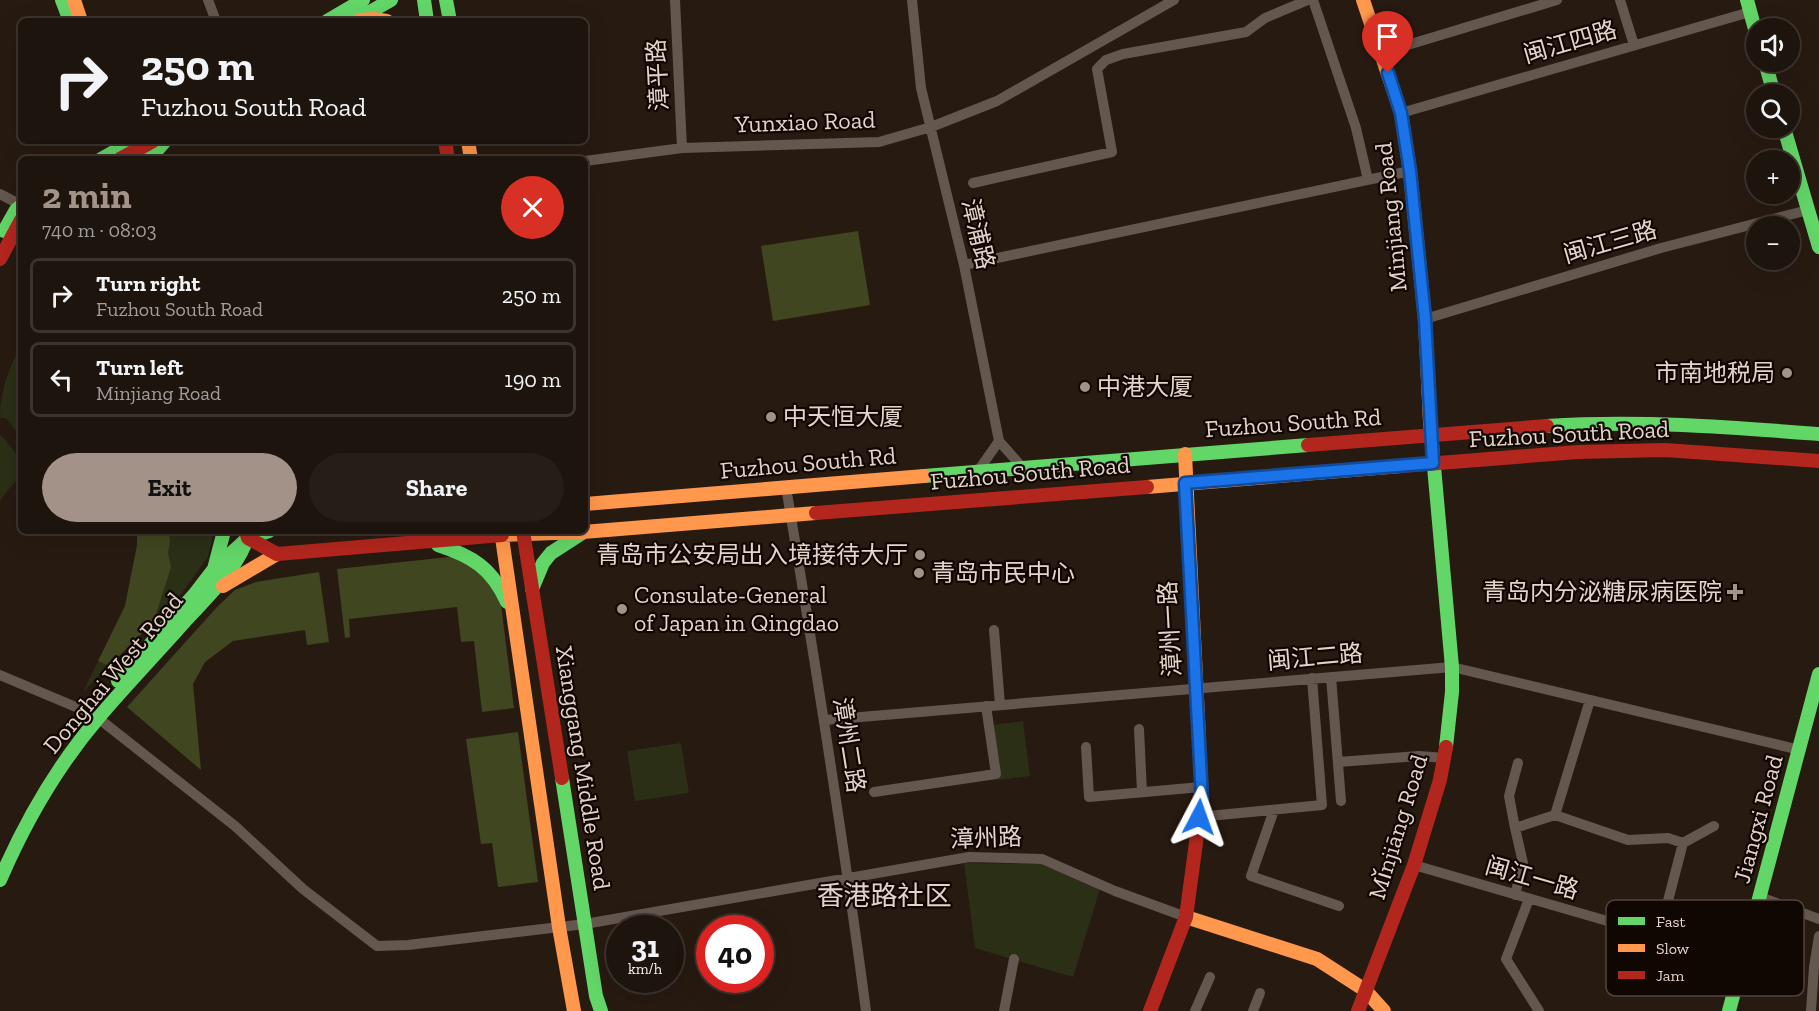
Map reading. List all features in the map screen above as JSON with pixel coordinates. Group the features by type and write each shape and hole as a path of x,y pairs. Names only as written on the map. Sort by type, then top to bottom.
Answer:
{"main road":[{"path":"62,0 69,18"},
{"path":"74,0 80,18"},
{"path":"332,18 363,0"},
{"path":"359,18 391,0"},
{"path":"424,0 427,18"},
{"path":"446,0 449,18"},
{"name":"Minjiang Road","path":"1363,0 1401,113 1410,171 1425,319 1431,435"},
{"path":"1787,138 1819,247"},
{"path":"108,156 143,144"},
{"path":"152,156 162,144"},
{"path":"0,239 18,208"},
{"path":"0,259 18,226"},
{"name":"Fuzhou South Road","path":"1431,435 1579,424 1662,423 1819,434"},
{"name":"Fuzhou South Rd","path":"588,504 1431,435"},
{"name":"Mǐnjiāng Road","path":"1358,1011 1414,865 1445,758 1452,692 1452,667 1431,435"},
{"name":"Fuzhou South Road","path":"588,532 1578,452 1665,450 1819,461"},
{"name":"漳州一路","path":"1150,1011 1186,917 1202,798 1185,454"},
{"name":"Donghai West Road","path":"0,856 19,818 45,775 214,569 223,534"},
{"path":"207,598 244,572 277,554 248,534 214,569"},
{"name":"Donghai West Road","path":"0,880 33,811 94,715 207,598 234,564 248,534"},
{"name":"Fuzhou South Road","path":"277,554 430,542 494,534"},
{"name":"Xianggang Middle Road","path":"502,534 559,927 574,1011"},
{"name":"Xianggang Middle Road","path":"523,534 596,996 601,1011"},
{"path":"532,589 543,563 551,553 580,534"},
{"path":"430,542 461,552 474,558 485,567 501,586 512,614"},
{"name":"Jiangxi Road","path":"1759,900 1819,674"},
{"name":"漳州路","path":"1186,917 1317,958 1365,990 1384,1011"},
{"name":"Jiangxi Road","path":"1729,1011 1733,996"}],"street":[{"path":"208,0 215,18"},
{"name":"漳平路","path":"675,0 682,148"},
{"name":"漳浦路","path":"912,0 921,88 964,265 999,441"},
{"name":"Yunxiao Road","path":"588,161 682,148 879,142 931,127 997,101 1174,0"},
{"path":"973,183 1113,152 1097,69 1106,60 1123,54 1246,32 1265,18 1308,0"},
{"path":"1313,0 1356,128 1368,180"},
{"path":"1381,53 1557,0"},
{"path":"1620,0 1634,45"},
{"name":"闽江四路","path":"1401,113 1634,45 1749,6"},
{"path":"964,265 1410,171"},
{"path":"0,194 18,203"},
{"name":"闽江三路","path":"1425,319 1661,248 1808,210"},
{"path":"978,471 999,441 1022,467"},
{"name":"漳州二路","path":"786,487 825,720 866,1011"},
{"path":"994,630 1000,705"},
{"name":"闽江二路","path":"825,720 1452,667 1800,750"},
{"name":"漳州路","path":"0,675 94,715 235,826 303,889 377,946 408,945 585,924 969,857 1042,859 1115,891 1186,917"},
{"path":"1331,677 1341,801"},
{"path":"1199,817 1322,805 1312,678"},
{"path":"1555,815 1590,700"},
{"path":"874,792 996,774 986,706"},
{"path":"1139,729 1142,792"},
{"path":"1086,747 1089,797 1201,787"},
{"path":"1338,762 1419,756 1445,758"},
{"path":"1515,894 1523,863 1509,796 1518,763"},
{"path":"1274,810 1251,876 1339,906"},
{"path":"1515,828 1555,815 1628,840 1668,838 1683,843"},
{"path":"1668,900 1683,843 1714,826"},
{"name":"闽江一路","path":"1414,865 1606,920"},
{"path":"1760,897 1768,900"},
{"path":"1529,898 1506,960 1539,1011"},
{"path":"1804,913 1819,919"},
{"path":"1811,1011 1819,936"},
{"path":"1004,1011 1014,959"},
{"path":"1195,1011 1210,977"},
{"path":"1253,1011 1260,993"}],"green space":[{"path":"858,231 870,305 773,321 761,246"},
{"path":"18,352 18,433 6,418 0,418 1,399 12,363"},
{"path":"0,435 18,459 18,477 0,501"},
{"path":"137,534 213,534 208,557 182,593 83,692 125,606 137,545"},
{"path":"137,534 169,534 168,553 171,567 156,614 147,628 109,666 98,661 125,606 137,545"},
{"path":"458,556 478,568 500,597 514,708 482,712 474,641 461,642 457,607 349,619 350,637 345,638 337,569"},
{"path":"319,572 329,642 307,645 305,630 233,641 205,662 193,684 201,770 127,707 235,590 256,582"},
{"path":"1023,721 1030,776 998,780 992,725"},
{"path":"518,732 538,882 498,887 492,843 481,844 466,739"},
{"path":"681,743 689,793 635,801 627,751"},
{"path":"964,863 1041,864 1100,889 1073,977 975,948"}],"traffic: fast":[{"path":"62,0 69,18"},
{"path":"332,18 363,0"},
{"path":"359,18 391,0"},
{"path":"424,0 427,18"},
{"path":"446,0 449,18"},
{"path":"1747,0 1752,18"},
{"path":"1768,72 1771,84"},
{"path":"1787,138 1819,247"},
{"path":"106,156 123,144"},
{"path":"152,156 162,144"},
{"path":"4,231 18,208"},
{"path":"1430,422 1452,667 1452,692 1446,747"},
{"path":"1547,426 1649,424 1819,434"},
{"path":"924,476 1308,445"},
{"path":"118,681 214,569 223,534"},
{"path":"0,880 31,816 69,755 110,705 224,578 239,556 249,534"},
{"path":"214,569 248,538 260,534"},
{"path":"532,589 543,563 551,553 580,534"},
{"path":"438,545 480,565 495,580 507,602"},
{"path":"1759,900 1819,674"},
{"path":"562,778 596,996 601,1011"},
{"path":"1729,1011 1733,996"}],"traffic: slow":[{"path":"74,0 80,18"},
{"path":"1363,0 1401,113 1410,171 1425,319 1430,422"},
{"path":"468,144 470,156"},
{"path":"1185,454 1199,739"},
{"path":"1147,487 1401,466"},
{"path":"588,504 924,476"},
{"path":"588,532 816,513"},
{"path":"501,534 559,927 574,1011"},
{"path":"502,535 529,534"},
{"path":"223,586 277,554"},
{"path":"1186,917 1317,959 1365,990 1384,1011"}],"traffic: jam":[{"path":"126,156 148,144"},
{"path":"446,144 448,156"},
{"path":"0,259 18,226"},
{"path":"1308,445 1547,426"},
{"path":"1401,466 1578,452 1665,450 1819,461"},
{"path":"816,513 1147,487"},
{"path":"247,534 248,538 277,554 502,535"},
{"path":"523,534 562,778"},
{"path":"1150,1011 1186,917 1202,798 1199,739"},
{"path":"1358,1011 1414,865 1440,780 1446,747"}],"place":[{"name":"市南地税局","path":"1787,373"},
{"name":"中港大厦","path":"1085,387"},
{"name":"中天恒大厦","path":"771,417"},
{"name":"青岛市公安局出入境接待大厅","path":"920,555"},
{"name":"青岛市民中心","path":"919,573"},
{"name":"青岛内分泌糖尿病医院","path":"1735,592"},
{"name":"Consulate-General of Japan in Qingdao","path":"622,609"}],"district":[{"name":"香港路社区","path":"884,896"}],"route":[{"path":"1199,817 1202,798 1185,483 1433,463 1425,319 1410,171 1401,113 1388,73"}]}
